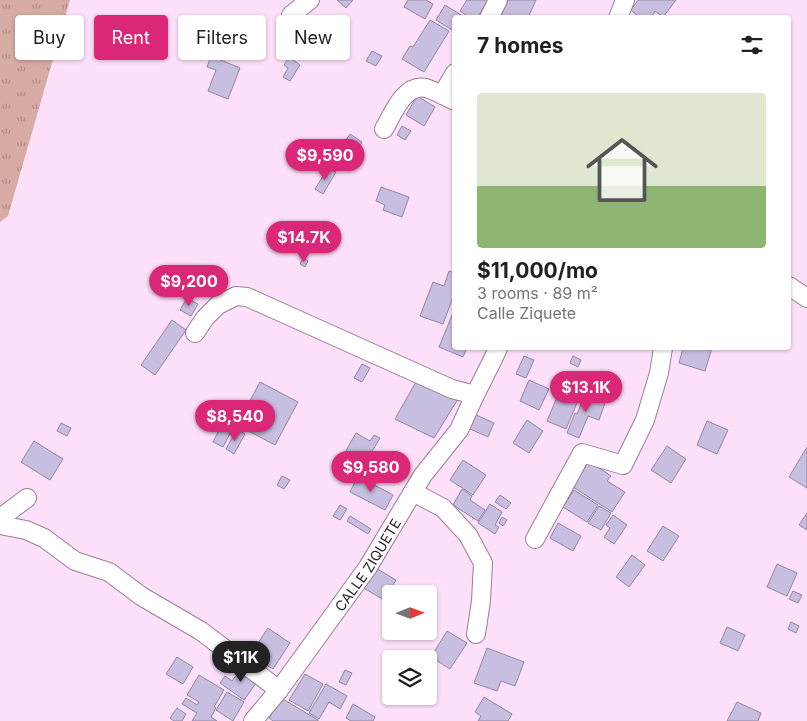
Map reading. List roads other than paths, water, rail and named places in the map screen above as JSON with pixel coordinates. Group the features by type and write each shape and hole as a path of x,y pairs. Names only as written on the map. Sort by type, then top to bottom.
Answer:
{"street":[{"path":"291,15 310,0"},
{"path":"490,15 498,0"},
{"path":"619,15 625,0"},
{"path":"384,129 404,94 414,88 425,88 448,98 452,84"},
{"path":"791,287 807,298"},
{"path":"195,333 205,318 218,305 236,296 247,297 452,389 474,394"},
{"name":"CALLE ZIQUETE","path":"253,721 279,690 368,567 423,475 459,430 474,394 497,350"},
{"path":"535,538 582,453 623,465 645,420 659,373 663,350"},
{"path":"413,492 443,508 468,535 483,563 481,601 476,634"},
{"path":"27,498 3,516 1,522 5,526 26,530 44,538 75,561 109,572 141,596 201,631 279,690"}]}
